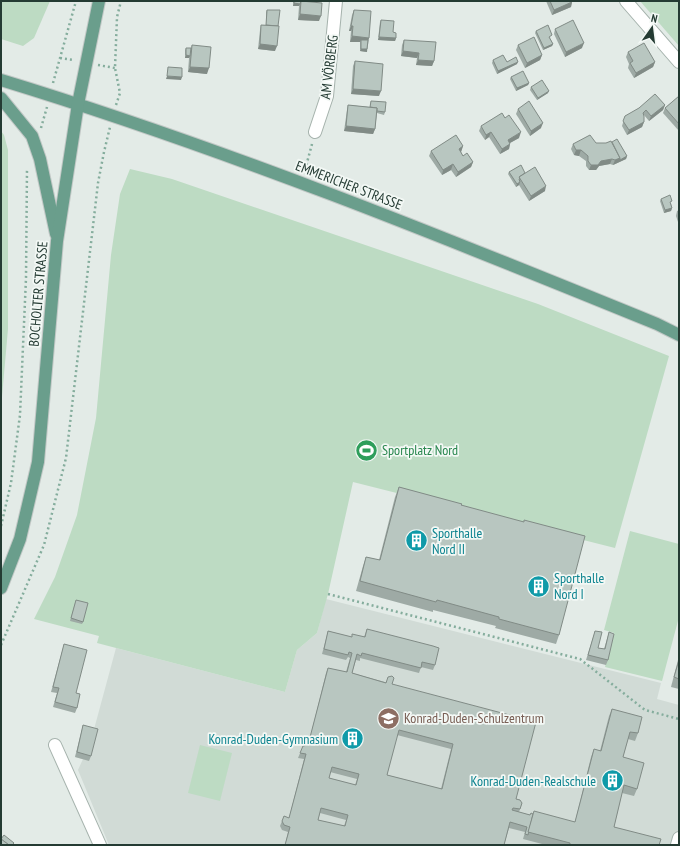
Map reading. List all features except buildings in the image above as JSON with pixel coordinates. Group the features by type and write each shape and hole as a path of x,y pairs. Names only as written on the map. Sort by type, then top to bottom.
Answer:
{"main road":[{"name":"BOCHOLTER STRASSE","path":"1,588 20,539 38,462 57,241 78,104 99,1"},
{"name":"EMMERICHER STRASSE","path":"1,80 113,115 301,182 477,251 649,321 679,335"},
{"path":"1,98 32,136 40,159 57,241"}],"street":[{"name":"AM VÖRBERG","path":"315,132 327,96 336,1"},
{"path":"626,1 679,62"},
{"path":"55,745 100,845"},
{"path":"677,845 679,838"}],"path":[{"path":"32,136 41,128 76,1"},
{"path":"1,645 44,545 66,458 98,183 104,152 120,92 115,68 117,17 121,1"},
{"path":"301,182 315,132"},
{"path":"1,526 11,483 20,415 26,278 27,163"},
{"path":"328,594 580,659 645,710 679,720"}],"shaded area":[{"name":"Konrad-Duden-Schulzentrum","path":"326,599 661,683 657,699 679,705 679,845 109,845 78,770 83,759 75,757 82,731 93,733 116,648 285,692 297,650 317,633"}],"green space":[{"path":"1,1 50,1 34,38 23,46 1,39"},
{"path":"640,1 679,1 679,46"},
{"path":"1,131 4,135 8,150 8,329 1,408"},
{"name":"Sportplatz Nord","path":"130,169 172,179 538,304 669,356 615,548 353,482 328,594 317,633 297,650 285,692 97,643 99,636 34,619 55,577 77,515 96,418 111,255 120,194"},
{"path":"630,531 679,544 679,617 662,681 605,667 614,633 604,630"},
{"path":"200,745 232,753 220,801 188,793"}],"place":[{"name":"Sportplatz Nord","path":"366,450"},
{"name":"Sporthalle Nord II","path":"417,541"},
{"name":"Sporthalle Nord I","path":"539,586"},
{"name":"Konrad-Duden-Schulzentrum","path":"388,718"},
{"name":"Konrad-Duden-Gymnasium","path":"353,739"},
{"name":"Konrad-Duden-Realschule","path":"612,781"}]}
